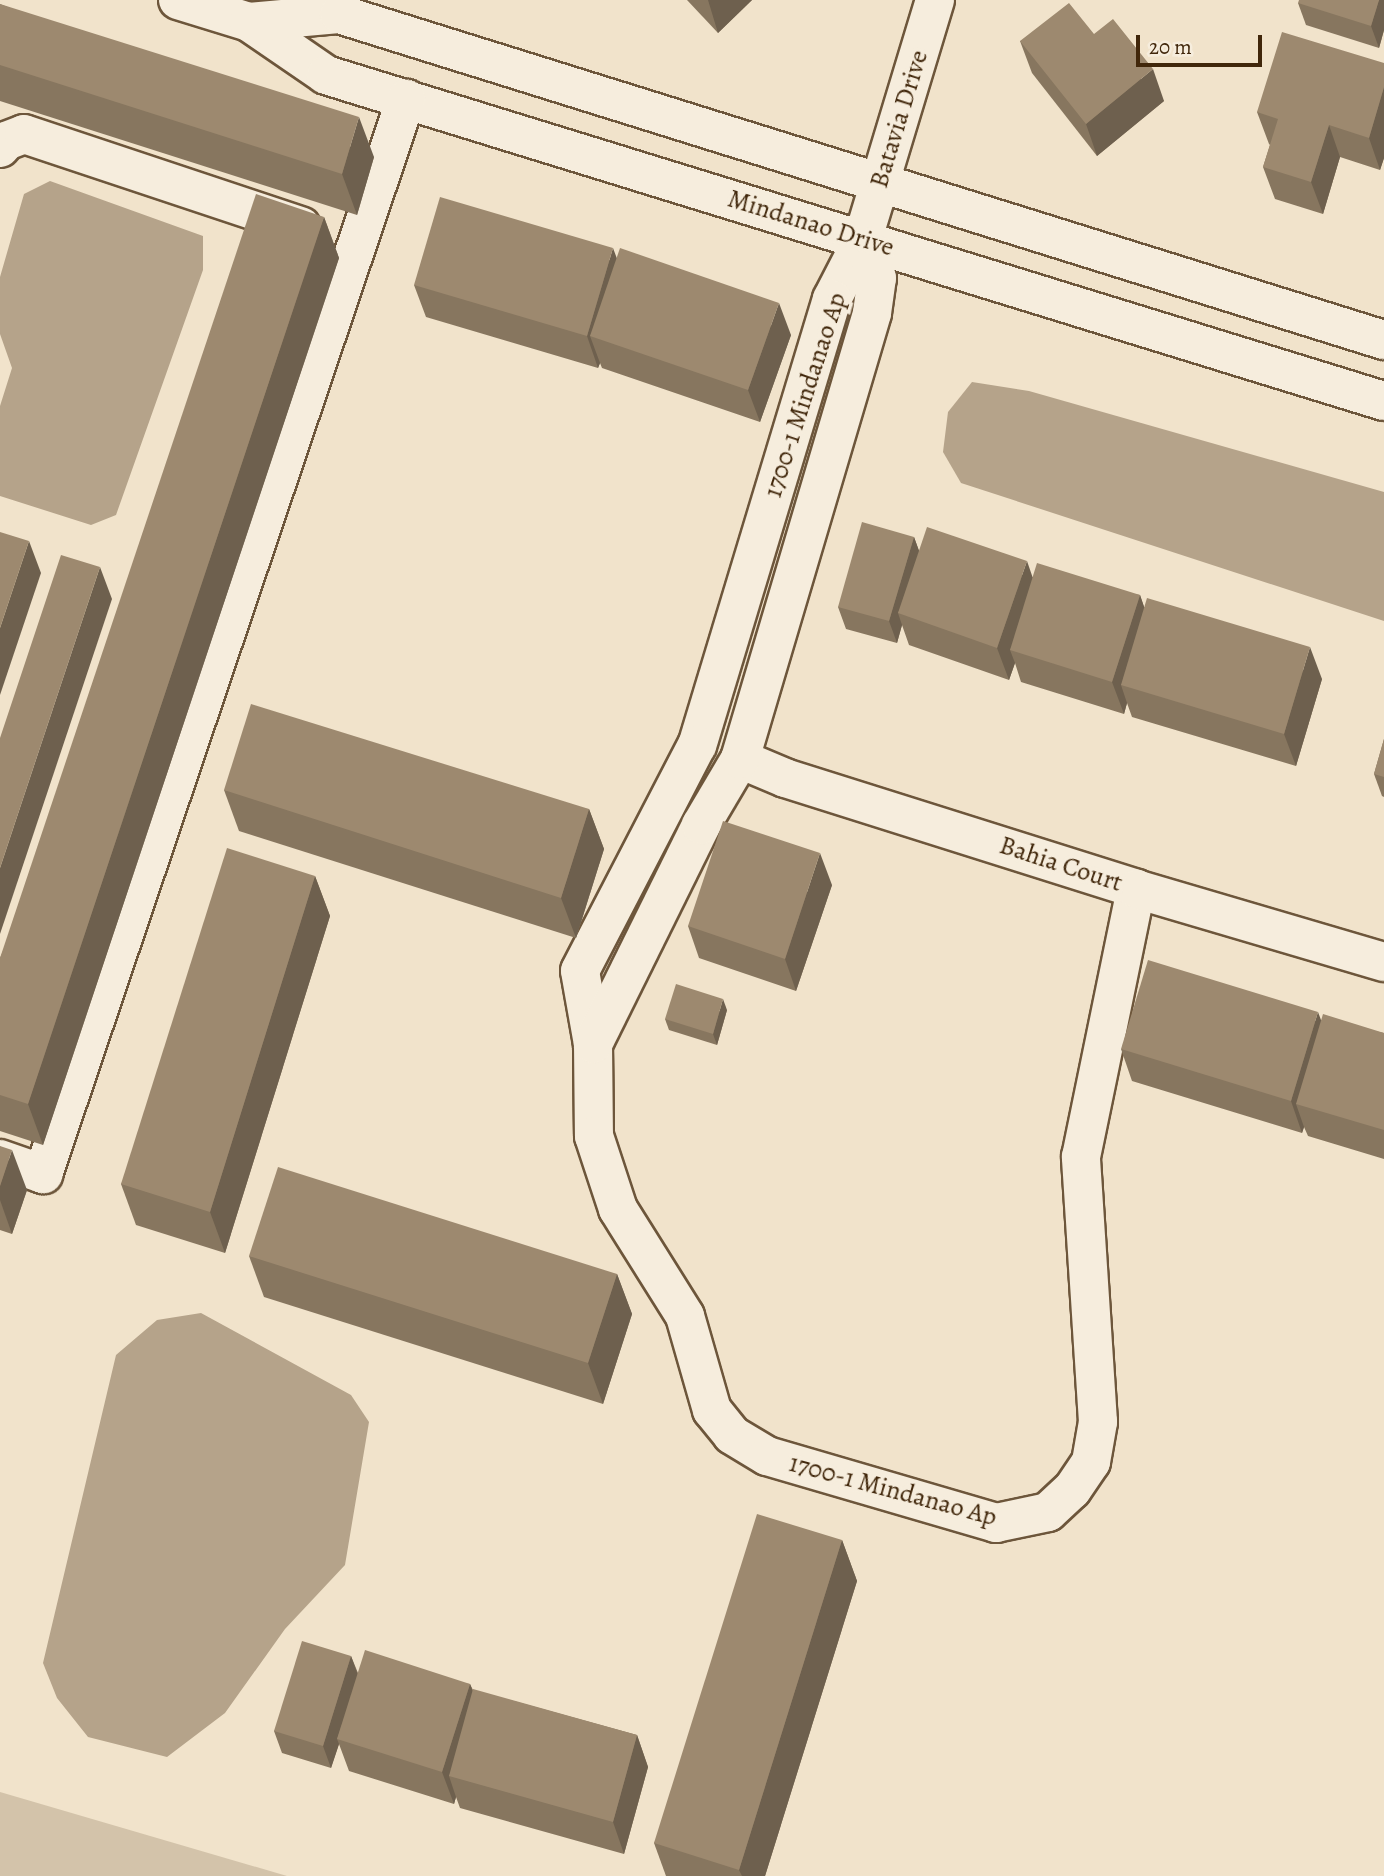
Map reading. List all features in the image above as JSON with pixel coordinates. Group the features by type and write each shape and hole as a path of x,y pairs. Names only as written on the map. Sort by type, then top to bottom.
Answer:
{"street":[{"name":"Mindanao Drive","path":"178,0 253,11 339,14 879,186 1384,341"},
{"name":"Batavia Drive","path":"863,239 935,0"},
{"name":"Mindanao Drive","path":"253,11 326,75 1384,401"},
{"path":"0,1159 43,1174 405,99"},
{"path":"0,148 6,141 24,134 356,244"},
{"name":"1700-1 Mindanao Ap","path":"593,1044 701,825 740,759 872,313 877,278 863,239"},
{"name":"1700-1 Mindanao Ap","path":"863,239 832,299 697,745 580,971 593,1044 594,1136 618,1209 685,1316 712,1410 732,1435 767,1456 996,1523 1048,1512 1072,1490 1091,1462 1098,1422 1082,1157 1136,889"},
{"name":"Bahia Court","path":"740,759 1136,889 1384,962"}],"shaded area":[{"path":"50,181 203,236 203,270 116,515 91,525 0,496 0,406 12,368 0,334 0,277 24,194"},
{"path":"972,382 1029,391 1384,492 1384,621 961,483 943,452 948,412"},
{"path":"201,1313 351,1395 369,1422 345,1565 285,1629 225,1713 167,1757 88,1737 57,1698 43,1663 116,1355 157,1320"},
{"path":"0,1792 287,1876 0,1876"}],"building":[{"path":"1299,0 1379,0 1371,26 1298,3"},
{"path":"1069,3 1094,34 1113,19 1153,69 1086,124 1020,41"},
{"path":"0,4 359,117 342,174 0,65"},
{"path":"1282,32 1384,63 1384,87 1369,138 1329,125 1311,182 1263,167 1278,119 1257,112"},
{"path":"256,194 324,217 28,1104 0,1095 0,958"},
{"path":"440,197 613,248 587,336 414,285"},
{"path":"620,248 779,303 748,390 590,336"},
{"path":"862,522 914,537 889,621 838,607"},
{"path":"927,527 1027,561 997,648 898,613"},
{"path":"0,532 29,541 0,628"},
{"path":"61,555 100,567 0,868 0,738"},
{"path":"1037,563 1140,595 1112,682 1010,650"},
{"path":"1147,598 1310,647 1284,734 1121,685"},
{"path":"251,704 589,809 561,898 224,790"},
{"path":"1384,739 1384,777 1374,774"},
{"path":"723,821 820,853 785,959 688,926"},
{"path":"227,848 315,876 210,1212 121,1184"},
{"path":"1148,960 1318,1012 1291,1101 1121,1049"},
{"path":"676,984 723,999 713,1034 665,1019"},
{"path":"1323,1014 1384,1033 1384,1130 1296,1104"},
{"path":"0,1146 12,1150 0,1186"},
{"path":"278,1167 617,1274 588,1363 249,1256"},
{"path":"757,1514 842,1540 739,1870 654,1843"},
{"path":"302,1641 351,1656 323,1746 274,1731"},
{"path":"365,1650 470,1684 442,1772 337,1739"},
{"path":"473,1689 637,1735 613,1822 449,1776"}]}
